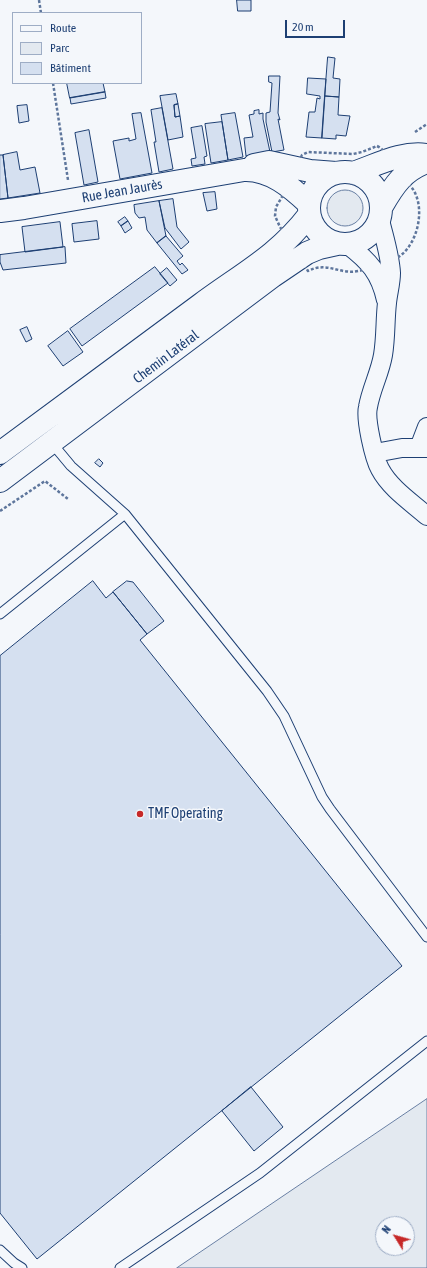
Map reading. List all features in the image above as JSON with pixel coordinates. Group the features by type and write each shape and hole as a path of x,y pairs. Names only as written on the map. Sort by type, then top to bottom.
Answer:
{"street":[{"name":"Rue Jean Jaurès","path":"343,244 325,239 318,232 311,221 309,209 312,194 318,185 326,178 403,155 427,155"},
{"name":"Rue Jean Jaurès","path":"244,170 255,165 269,162 310,171 344,173 366,178 374,186 379,195 381,213"},
{"path":"343,244 359,242 371,235 390,191 411,169 427,162"},
{"name":"Rue Jean Jaurès","path":"0,211 244,170 257,170 280,180 293,189 309,209"},
{"name":"Chemin Latéral","path":"0,481 45,434 201,303 269,256 288,240 309,209"},
{"path":"381,213 391,272 387,304 386,331 381,364 367,409 369,426 380,468 388,480 427,516"},
{"path":"343,244 363,257 377,273 384,288 387,304"},
{"name":"Chemin Latéral","path":"0,453 45,434 307,253 319,248 343,244"},
{"path":"375,453 402,448 423,448 427,427"}],"lane":[{"path":"45,434 71,466 125,514 272,697 284,716 322,797 427,937"},
{"path":"0,614 125,514"},
{"path":"120,1268 260,1174 427,1041"},
{"path":"0,1250 22,1268"}],"path":[{"path":"39,0 41,12"},
{"path":"53,84 71,200"},
{"path":"411,135 427,124"},
{"path":"395,259 404,253 412,242 417,227 418,203 414,191 402,177"},
{"path":"285,235 276,220 275,211 286,190"},
{"path":"0,511 45,481 68,499"}],"green space":[{"path":"348,190 358,195 362,201 362,215 358,221 352,225 342,226 332,221 328,215 327,205 332,195 338,191"},
{"path":"427,1099 427,1268 177,1268"}],"building":[{"path":"237,0 251,0 251,11 238,11"},
{"path":"328,57 335,58 333,78 340,79 339,97 325,96"},
{"path":"269,76 280,76 278,113 280,120 278,119 284,150 272,152 266,122 266,113 270,112 272,83 269,82"},
{"path":"308,78 326,79 322,138 306,137 309,112 315,112 317,98 320,99 320,96 307,94"},
{"path":"67,84 103,84 105,92 70,98"},
{"path":"105,92 106,98 71,104 70,98"},
{"path":"176,94 178,104 174,105 175,117 180,116 183,137 168,140 160,96"},
{"path":"325,96 339,97 338,115 350,116 346,136 336,135 336,139 322,138"},
{"path":"178,104 180,116 175,117 174,105"},
{"path":"27,105 29,121 19,123 17,106"},
{"path":"162,108 173,169 159,172 151,110"},
{"path":"259,110 259,114 263,113 270,152 246,156 244,138 253,137 249,115 254,114 254,111"},
{"path":"141,113 152,173 120,179 113,141 129,138 129,141 136,139 132,114"},
{"path":"235,113 243,157 228,160 221,115"},
{"path":"222,122 228,160 211,163 205,124"},
{"path":"202,126 207,156 204,157 205,164 192,166 191,159 196,158 191,128"},
{"path":"89,130 98,182 84,185 75,133"},
{"path":"17,152 20,170 35,167 40,193 8,198 3,155"},
{"path":"0,155 3,155 8,198 0,199"},
{"path":"215,192 217,209 207,211 203,193"},
{"path":"173,199 177,227 189,242 181,249 165,228 159,201"},
{"path":"159,201 166,236 157,243 147,230 145,217 139,218 135,213 134,205"},
{"path":"125,217 128,221 121,226 118,222"},
{"path":"97,221 99,239 74,242 72,224"},
{"path":"128,221 132,228 125,233 121,226"},
{"path":"60,222 63,247 25,252 22,227"},
{"path":"166,236 183,256 177,261 180,265 182,263 188,270 182,274 157,243"},
{"path":"65,247 66,263 3,270 0,262 0,255"},
{"path":"155,267 168,283 82,346 70,329"},
{"path":"167,268 177,280 170,286 160,274"},
{"path":"27,327 32,339 26,342 20,330"},
{"path":"68,331 83,352 63,366 48,346"},
{"path":"99,459 103,463 100,467 95,463"},
{"name":"TMF Operating","path":"93,581 106,598 113,592 147,634 140,640 402,966 37,1259 0,1213 0,656"},
{"path":"127,581 133,582 164,621 147,634 113,592"},
{"path":"251,1087 283,1127 254,1151 222,1111"}],"place":[{"name":"TMF Operating","path":"140,814"}]}
